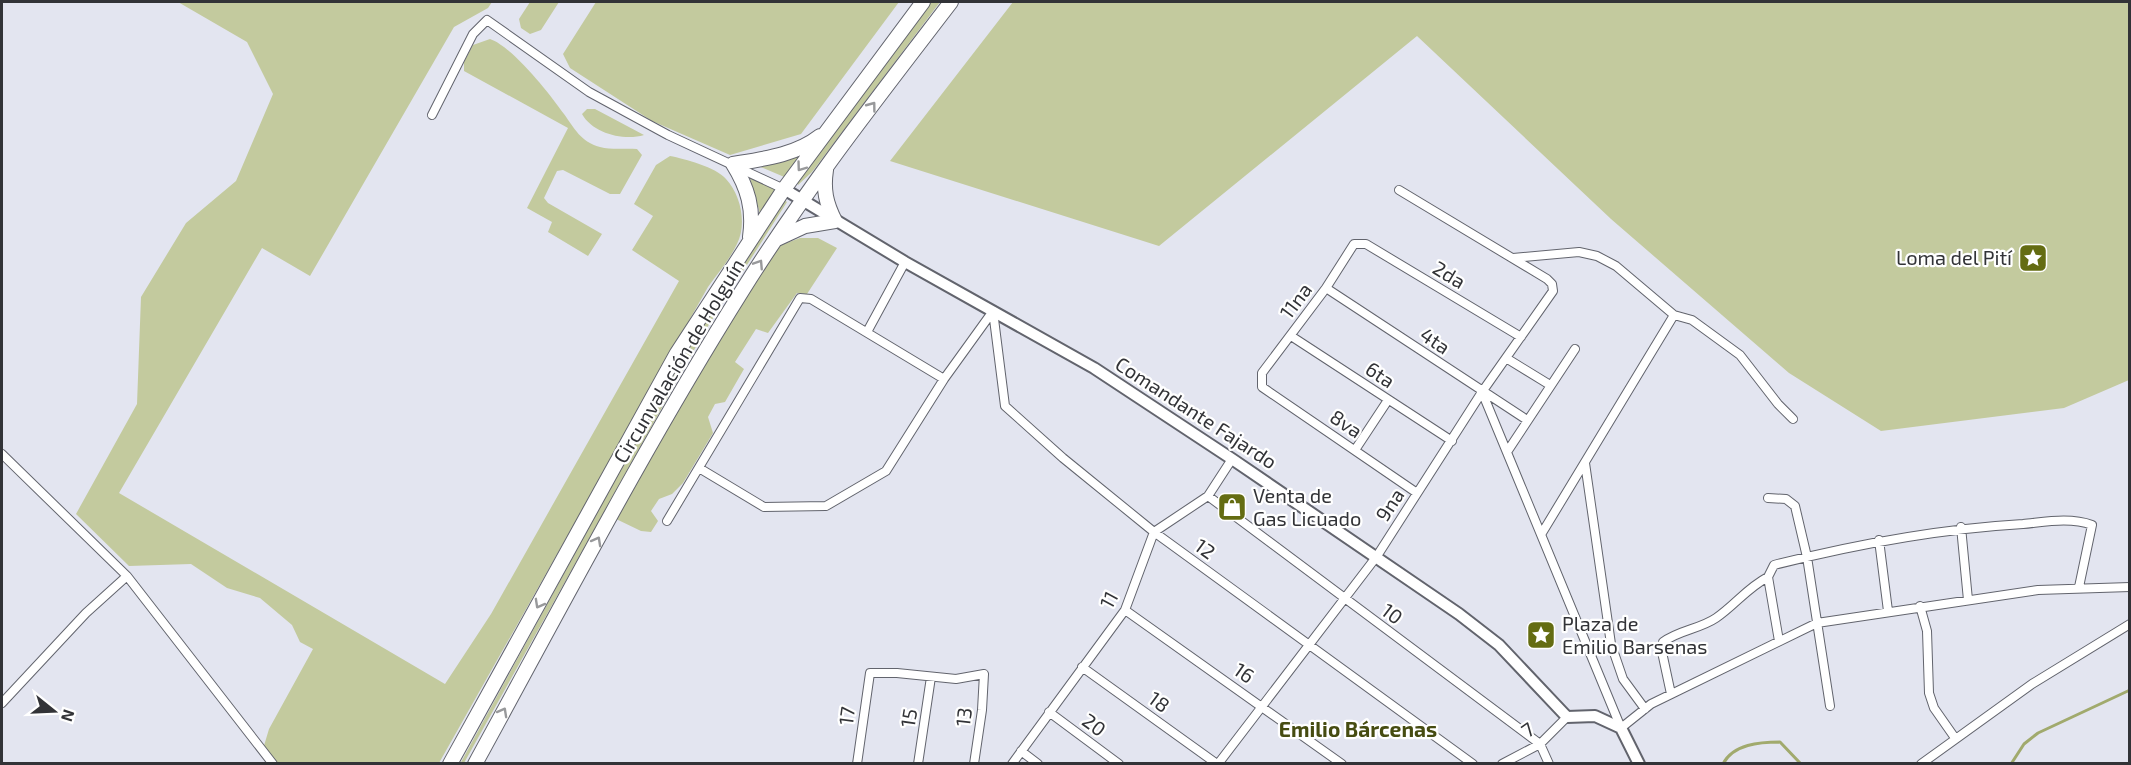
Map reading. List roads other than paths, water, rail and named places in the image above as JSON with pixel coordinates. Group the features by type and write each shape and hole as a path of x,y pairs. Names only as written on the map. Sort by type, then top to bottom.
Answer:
{"highway":[{"name":"Circunvalación de Holguín","path":"450,764 677,353 784,189 923,2"},
{"name":"Circunvalación de Holguín","path":"475,764 668,412 775,240 826,166 951,2"},
{"path":"750,242 753,221 750,202 746,185 733,164 783,154 810,144 828,129"},
{"path":"775,240 805,226 835,221 826,203 823,188 826,166"}],"street":[{"path":"432,115 473,34 487,20 589,93 668,135 784,189"},
{"name":"Comandante Fajardo","path":"784,189 905,262 1094,368 1377,556 1499,645 1567,717"},
{"path":"1399,190 1513,258 1559,252 1597,256 1637,281 1674,315 1692,320 1740,355 1778,404 1793,419"},
{"name":"11na","path":"1260,381 1262,373 1326,288 1354,243 1360,243"},
{"name":"2da","path":"1360,243 1366,244 1521,337"},
{"name":"9na","path":"1217,764 1377,556 1482,392 1553,291 1552,284 1513,258"},
{"path":"867,332 905,262"},
{"name":"4ta","path":"1326,288 1527,420"},
{"path":"667,520 800,298 811,299 944,379"},
{"path":"699,468 764,507 825,506 886,471 944,379 993,311"},
{"name":"12","path":"993,311 1005,406 1063,458 1154,532 1473,764"},
{"path":"1542,533 1674,315"},
{"name":"6ta","path":"1291,336 1452,441"},
{"path":"1507,452 1575,348"},
{"path":"1506,358 1550,385"},
{"name":"8va","path":"1260,381 1262,387 1417,494"},
{"path":"1482,392 1621,728 1639,764"},
{"path":"1355,450 1388,400"},
{"path":"2,454 127,576 273,764"},
{"path":"1154,532 1208,496 1232,459"},
{"path":"1586,462 1611,644 1623,680 1645,709"},
{"name":"10","path":"1208,496 1540,744 1549,764"},
{"path":"1768,498 1786,499 1795,506 1807,556 1830,706"},
{"path":"1671,694 1662,652 1664,642 1670,637 1714,619 1745,591 1768,577 1774,565 1807,556 1879,540 1961,527 2064,521 2092,525 2079,587"},
{"path":"1961,527 1968,600"},
{"name":"11","path":"1012,764 1125,610 1154,532"},
{"path":"1879,540 1888,611"},
{"path":"2,703 86,613 127,576"},
{"path":"1768,577 1779,641"},
{"path":"1621,728 1645,709 1671,694 1817,623 1920,606 2079,587 2130,587"},
{"path":"1920,606 1927,632 1929,693 1934,708 1955,738"},
{"name":"16","path":"1125,610 1342,764"},
{"path":"1921,764 2032,684 2130,624"},
{"name":"18","path":"1082,667 1217,764"},
{"name":"17","path":"857,764 870,673 897,672 932,677"},
{"name":"13","path":"932,677 956,680 984,674 982,710 974,764"},
{"name":"15","path":"918,764 932,677"},
{"name":"20","path":"1050,712 1119,764"},
{"path":"1567,717 1595,716 1621,728"},
{"name":"7","path":"1502,764 1540,744 1567,717"},
{"path":"1021,751 1038,764"}],"waterway":[{"path":"2011,764 2024,744 2038,733 2130,690"},
{"path":"1723,764 1733,752 1740,748 1780,742 1801,764"}],"place":[{"name":"Loma del Pití","path":"2033,258"},
{"name":"Venta de Gas Licuado","path":"1232,507"},
{"name":"Plaza de Emilio Barsenas","path":"1541,635"}],"district":[{"name":"Emilio Bárcenas","path":"1358,730"}]}
